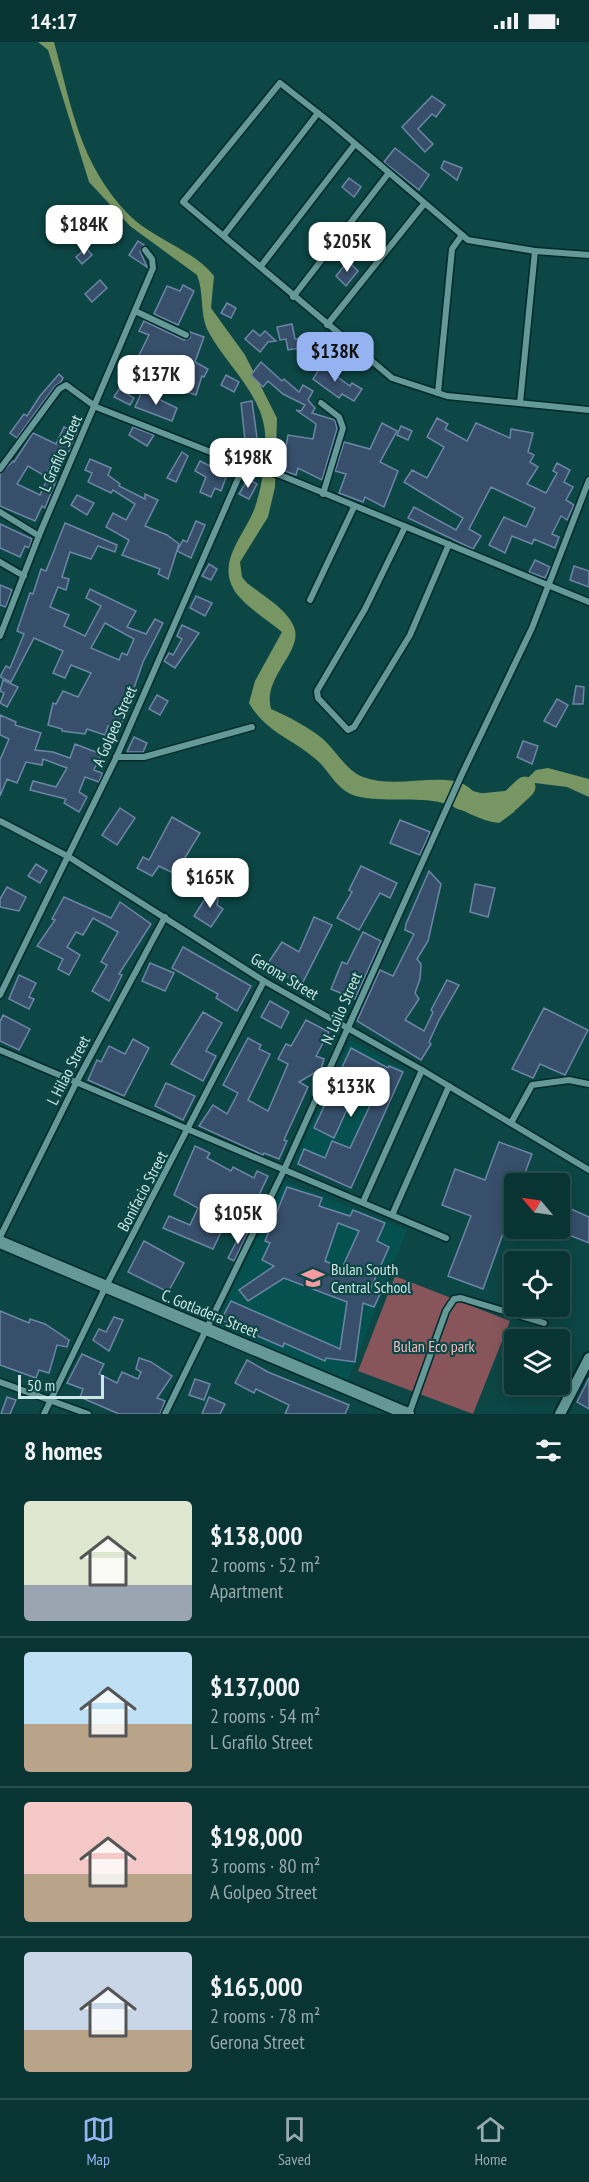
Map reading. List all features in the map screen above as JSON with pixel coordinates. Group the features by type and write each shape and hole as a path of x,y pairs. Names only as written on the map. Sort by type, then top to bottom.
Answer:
{"main road":[{"name":"C. Gotladera Street","path":"0,1242 409,1414"}],"street":[{"path":"589,255 535,251 468,240 280,83 183,202 261,266 293,297 392,378 447,396 589,410"},
{"path":"224,235 318,113"},
{"path":"261,266 355,144"},
{"path":"293,297 388,174"},
{"path":"327,325 424,204"},
{"path":"438,393 452,249 462,235"},
{"name":"L Grafilo Street","path":"0,636 39,536 96,407 153,268 152,259 145,250"},
{"path":"520,403 535,251"},
{"path":"135,311 186,335"},
{"path":"0,469 59,389 66,385 96,407 244,465 280,475 589,602"},
{"path":"321,403 339,417 343,428 323,494"},
{"name":"A Golpeo Street","path":"0,995 116,757 244,465"},
{"name":"N. Loilo Street","path":"165,1414 284,1170 462,774 550,586 589,480"},
{"path":"310,600 354,507"},
{"path":"0,512 39,536"},
{"path":"405,527 365,609 317,690 318,698 348,730 354,727 410,635 449,544"},
{"path":"0,562 24,576"},
{"path":"0,614 7,618"},
{"path":"116,757 144,757 252,728"},
{"name":"Gerona Street","path":"0,821 69,857 264,981 346,1029 423,1070 589,1170"},
{"name":"L Hilao Street","path":"0,1237 76,1083 165,917"},
{"name":"Bonifacio Street","path":"44,1414 105,1288 264,981"},
{"path":"0,1050 188,1131 393,1213 446,1238"},
{"path":"363,1202 423,1070"},
{"path":"511,1123 532,1085 569,1080 589,1084"},
{"path":"393,1213 449,1086"},
{"path":"409,1414 446,1311 454,1299 461,1298 544,1323"},
{"path":"560,1414 589,1358"},
{"path":"0,1382 88,1414"}],"shaded area":[{"path":"38,42 54,42 79,133 98,174 111,194 138,223 195,258 214,276 211,308 245,355 277,418 275,487 268,517 240,562 242,577 286,614 291,620 296,636 289,655 272,686 271,709 311,730 323,739 352,770 363,777 385,782 455,781 467,786 491,806 497,808 536,770 548,768 589,779 589,797 567,787 535,783 528,786 514,812 499,823 484,820 443,803 356,796 344,790 310,754 273,729 256,713 249,703 255,681 282,632 249,607 238,595 230,580 229,569 230,559 254,510 259,492 265,451 262,418 250,391 207,329 197,275 130,226 89,182 48,50"},
{"path":"350,1040 404,1070 352,1189 294,1163"},
{"name":"Bulan South Central School","path":"285,1181 407,1230 348,1380 215,1325"}],"green space":[{"name":"Bulan Eco park","path":"395,1276 510,1321 507,1329 504,1329 504,1336 473,1414 358,1371"}],"building":[{"path":"432,96 445,105 436,117 432,114 418,129 433,144 425,152 402,127"},
{"path":"395,148 429,175 419,190 384,162"},
{"path":"444,161 462,168 457,180 441,168"},
{"path":"349,178 361,187 354,197 342,187"},
{"path":"138,241 144,245 140,251 147,267 129,255"},
{"path":"86,248 92,255 82,264 76,257"},
{"path":"348,261 358,271 346,286 336,276"},
{"path":"100,280 107,288 92,302 85,294"},
{"path":"183,285 194,291 178,325 154,314 167,286 180,291"},
{"path":"227,303 236,308 231,318 221,313"},
{"path":"144,321 184,340 190,338 190,332 204,337 195,362 208,369 204,377 202,376 196,395 184,391 191,370 176,361 173,369 165,366 158,384 146,380 148,375 130,366 134,356 138,357 149,335 139,331"},
{"path":"292,324 295,339 298,339 300,348 288,350 286,339 280,340 277,327"},
{"path":"253,330 260,336 265,331 276,341 268,342 260,352 245,339"},
{"path":"325,360 336,367 332,373 350,386 352,383 362,389 354,401 342,394 339,398 313,379"},
{"path":"261,362 282,381 284,379 299,392 303,385 313,391 308,400 315,408 312,413 335,420 337,429 322,480 298,468 296,475 282,470 288,435 313,439 316,424 296,410 301,411 305,405 283,394 268,381 263,387 251,375"},
{"path":"59,374 63,378 61,382 55,386 17,438 10,433 24,414 27,416"},
{"path":"226,375 239,382 234,392 221,385"},
{"path":"119,389 134,398 130,405 114,397"},
{"path":"142,391 177,408 172,421 135,407"},
{"path":"252,401 258,445 253,455 241,448 245,440 241,403"},
{"path":"437,418 448,424 445,429 467,441 476,423 510,438 511,429 533,433 528,452 534,455 530,462 538,467 527,484 546,493 557,473 553,471 557,463 570,470 564,482 573,487 566,500 574,505 567,520 561,516 552,534 559,537 555,548 534,539 532,544 512,536 505,553 489,545 504,517 526,527 535,508 491,487 469,529 481,536 473,549 408,518 414,507 456,530 463,518 404,482 412,470 427,478 444,447 427,437"},
{"path":"382,423 397,431 380,462 398,471 384,507 365,497 363,502 339,493 346,474 335,471 344,442 370,449"},
{"path":"401,426 412,431 408,440 397,435"},
{"path":"64,427 77,433 69,452 60,448 45,476 28,466 17,484 40,495 48,477 56,481 45,508 42,506 35,521 0,506 0,474 14,462 33,433 56,444"},
{"path":"133,427 154,435 147,446 129,435"},
{"path":"182,452 188,456 176,482 167,478"},
{"path":"90,459 111,468 108,475 120,484 119,486 145,499 145,494 158,500 145,526 167,535 179,544 168,579 158,574 160,569 122,555 129,540 106,527 113,513 126,520 135,504 113,490 111,493 88,482 92,473 85,470"},
{"path":"200,461 214,468 217,462 229,469 221,491 215,488 211,497 200,492 206,477 195,471"},
{"path":"248,479 257,484 249,499 239,494"},
{"path":"77,495 94,503 87,515 71,505"},
{"path":"196,521 205,525 191,558 177,551 183,540 187,542"},
{"path":"65,523 117,545 115,552 98,546 91,559 70,552 62,577 69,579 66,590 58,587 50,607 69,615 64,626 85,636 101,606 86,598 90,589 136,611 127,627 146,634 155,619 163,623 143,662 119,731 108,726 105,735 87,729 85,734 62,731 62,729 48,725 53,703 56,704 63,691 78,697 91,673 71,665 65,678 53,673 63,651 34,638 11,682 0,677 6,666 10,668 24,634 17,631 30,593 33,594 41,569 46,571","holes":["105,623 134,639 127,655 122,653 119,660 91,648"]},
{"path":"0,524 32,539 29,548 25,546 20,557 0,548"},
{"path":"535,560 550,567 545,578 529,572"},
{"path":"209,564 217,569 211,580 202,576"},
{"path":"574,566 589,571 589,587 570,580"},
{"path":"0,585 12,590 6,607 0,605"},
{"path":"196,596 212,603 205,616 190,608"},
{"path":"182,625 199,633 175,668 164,661 169,653 173,655 182,639 177,636"},
{"path":"3,680 18,687 7,707 0,703 4,693 0,691"},
{"path":"576,686 584,687 583,704 573,704"},
{"path":"157,695 168,701 160,715 149,709"},
{"path":"557,699 568,705 556,727 544,721"},
{"path":"0,715 16,722 15,725 41,733 35,750 53,752 70,758 75,744 101,754 94,770 102,775 99,782 85,777 79,792 87,797 79,812 64,803 66,799 30,790 33,781 56,787 67,768 43,759 42,765 26,762 17,783 7,779 0,796 0,760 9,739 0,735"},
{"path":"134,737 147,743 143,752 127,752"},
{"path":"523,741 538,746 532,764 517,757"},
{"path":"120,808 135,818 117,845 102,835"},
{"path":"172,817 200,833 175,874 159,866 152,876 137,868 143,857 149,860"},
{"path":"400,820 430,832 420,855 390,843"},
{"path":"36,864 47,871 40,883 28,876"},
{"path":"361,866 397,883 390,898 380,893 359,930 337,918 352,892 349,890"},
{"path":"429,871 441,884 428,941 417,959 421,964 420,979 415,993 419,999 405,1020 424,1031 433,1012 431,1010 447,980 459,985 439,1020 429,1042 431,1044 421,1060 357,1021 380,970 393,976 414,934 405,930 406,924"},
{"path":"475,884 495,888 488,917 470,912"},
{"path":"7,887 26,897 19,911 0,907 0,899"},
{"path":"212,888 219,893 217,905 223,909 211,927 194,916"},
{"path":"64,897 111,918 120,902 151,924 119,974 122,975 109,1001 92,991 107,965 101,962 118,932 93,918 83,935 76,932 67,947 80,955 69,975 58,969 63,959 37,946 55,920 52,919"},
{"path":"314,917 332,925 302,984 266,966 282,942 299,952"},
{"path":"363,932 381,941 355,999 331,989 342,962 347,964"},
{"path":"183,947 251,986 237,1011 216,998 218,994 172,968"},
{"path":"150,963 174,973 165,991 142,981"},
{"path":"19,975 36,983 29,997 34,999 29,1009 9,999"},
{"path":"270,1001 289,1012 281,1028 261,1017"},
{"path":"544,1008 588,1030 565,1075 540,1064 533,1078 512,1069"},
{"path":"203,1012 222,1023 206,1051 216,1056 203,1081 171,1064"},
{"path":"3,1015 30,1029 19,1050 0,1041 0,1022"},
{"path":"306,1020 329,1032 316,1056 324,1059 321,1069 299,1082 308,1087 284,1140 287,1141 279,1159 264,1153 263,1155 199,1126 213,1105 227,1114 238,1093 223,1085 248,1038 261,1045 259,1049 270,1054 248,1100 268,1111 288,1064 278,1059 286,1044 291,1046"},
{"path":"133,1039 149,1048 124,1096 88,1080 97,1060 101,1062 109,1046 125,1054"},
{"path":"351,1048 388,1068 389,1066 403,1072 351,1188 298,1164 304,1149 325,1158 332,1141 350,1148 381,1082 364,1072 334,1138 314,1128"},
{"path":"166,1083 195,1096 183,1120 155,1106"},
{"path":"499,1142 532,1154 525,1173 504,1173 504,1231 483,1289 448,1276 471,1216 442,1205 455,1169 485,1180"},
{"path":"195,1146 210,1153 207,1158 231,1171 233,1167 254,1178 257,1171 268,1176 258,1197 254,1195 238,1235 223,1228 213,1249 163,1228 169,1216 190,1225 198,1208 174,1195"},
{"path":"287,1187 322,1198 319,1206 350,1216 353,1210 385,1223 377,1241 389,1247 370,1290 380,1294 374,1307 363,1303 355,1362 326,1358 325,1361 284,1343 283,1347 221,1320 231,1301 340,1349 347,1302 284,1278 248,1301 239,1290 274,1266 262,1260 270,1243 265,1241","holes":["338,1223 359,1231 342,1268 325,1261"]},
{"path":"570,1208 589,1217 589,1243 570,1235"},
{"path":"243,1229 248,1232 234,1261 228,1258"},
{"path":"144,1241 184,1263 168,1292 128,1272"},
{"path":"0,1311 29,1323 30,1319 45,1324 69,1340 67,1347 57,1345 49,1373 39,1370 36,1378 0,1365"},
{"path":"114,1317 123,1320 109,1351 93,1340 99,1329 106,1332"},
{"path":"82,1354 104,1364 99,1374 117,1383 122,1372 138,1379 141,1372 136,1369 139,1358 151,1362 172,1376 157,1398 165,1401 160,1414 119,1414 80,1397 83,1389 67,1383"},
{"path":"247,1360 268,1372 349,1405 345,1414 285,1414 289,1405 256,1389 254,1393 235,1383"},
{"path":"589,1378 589,1409 577,1402"},
{"path":"195,1379 210,1384 204,1400 189,1395"},
{"path":"7,1397 16,1400 10,1414 1,1414"},
{"path":"209,1397 225,1404 220,1414 202,1414"}],"waterway":[{"path":"461,799 481,804 510,801 525,787"}],"place":[{"name":"Bulan South Central School","path":"313,1278"}]}
